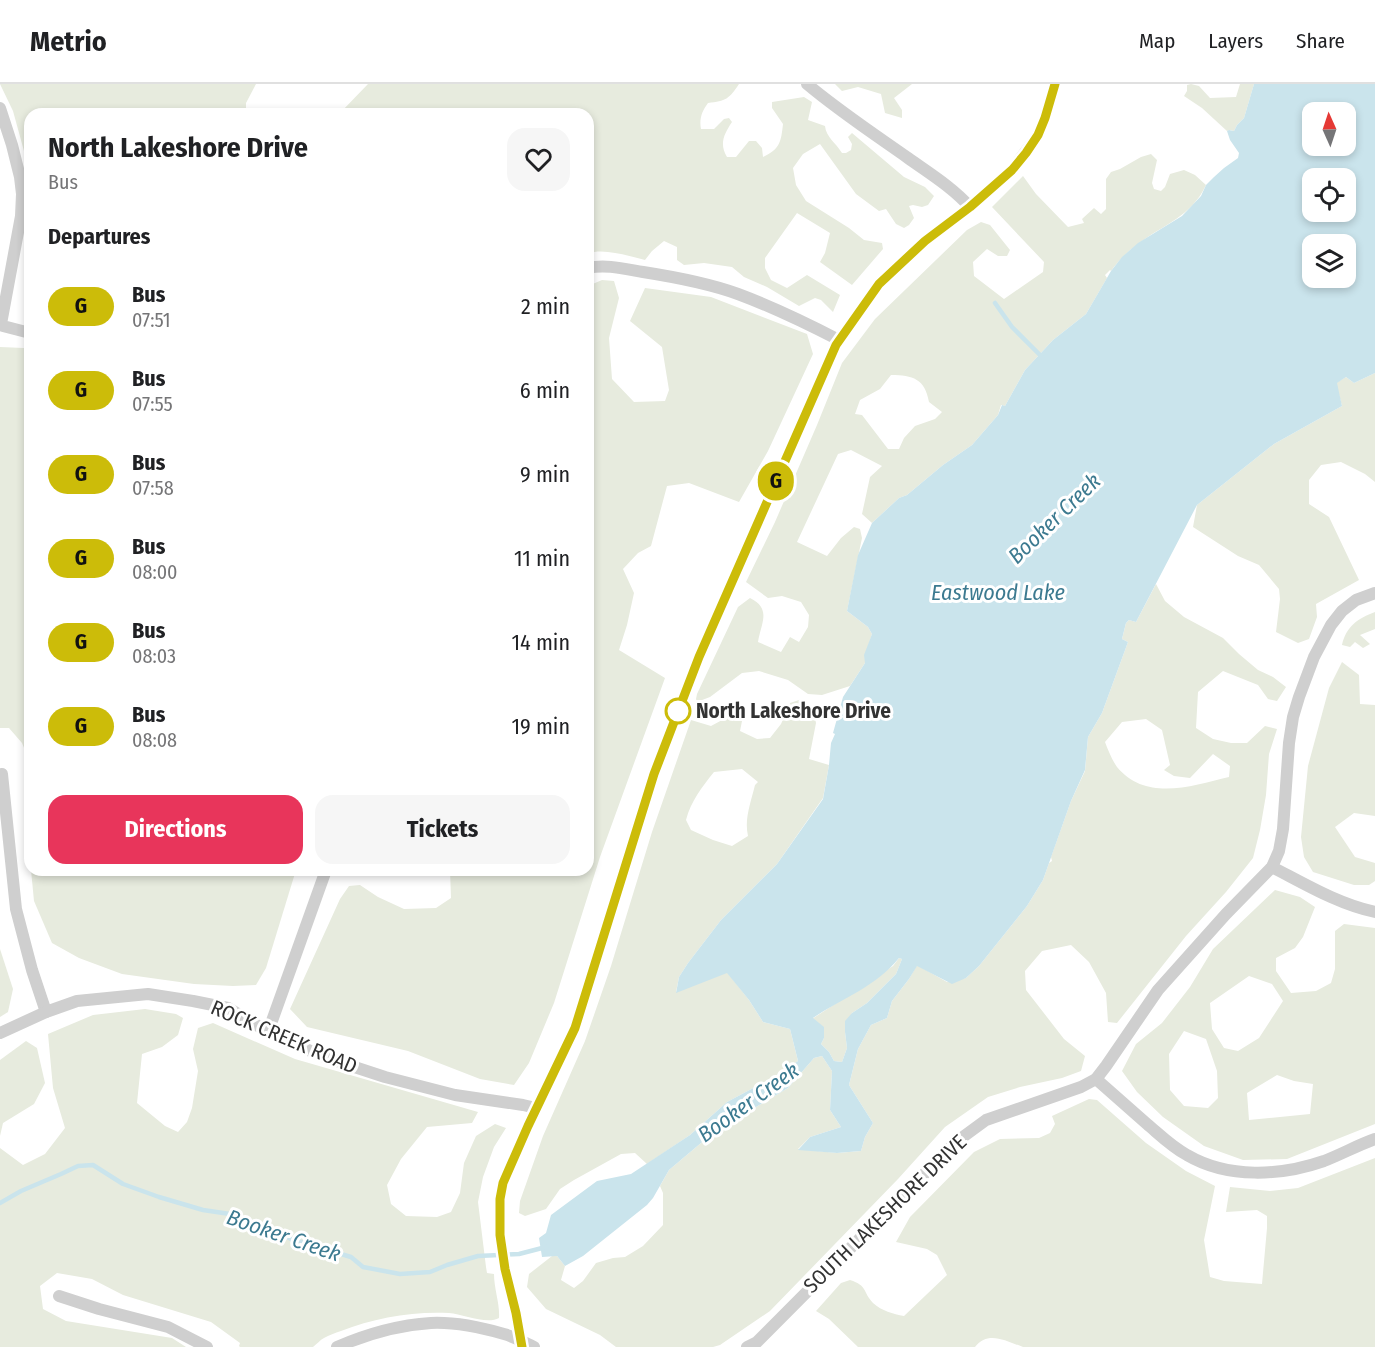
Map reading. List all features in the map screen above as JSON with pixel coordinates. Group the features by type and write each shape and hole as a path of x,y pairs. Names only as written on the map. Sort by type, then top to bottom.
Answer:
{"street":[{"path":"807,84 947,186 970,207"},
{"path":"521,1344 500,1235 500,1199 503,1183 575,1028 654,774 699,657 839,340 879,284 925,241 970,207 1012,170 1038,135 1056,84"},
{"path":"0,108 12,145 22,194 21,216 1,324 24,331"},
{"path":"594,267 675,277 736,293 794,317 839,340"},
{"name":"SOUTH LAKESHORE DRIVE","path":"747,1347 757,1342 956,1142 986,1120 1081,1087 1096,1079 1158,990 1272,867 1279,850 1283,829 1293,717 1303,687 1318,649 1331,625 1342,611 1356,600 1375,593"},
{"path":"2,774 16,909 46,1012"},
{"path":"1272,867 1351,906 1375,912"},
{"path":"268,1032 324,876"},
{"name":"ROCK CREEK ROAD","path":"0,1033 77,1001 148,994 228,1008 268,1032 324,1057 385,1077 455,1095 536,1108"},
{"path":"1096,1079 1168,1142 1188,1156 1213,1166 1240,1172 1268,1174 1297,1168 1324,1161 1375,1139"},
{"path":"59,1296 168,1327 207,1347"},
{"path":"337,1347 395,1328 432,1323 467,1326 506,1335 521,1344 534,1347"}],"shaded area":[{"path":"0,84 256,84 246,103 246,108 24,108 24,151 13,111"},
{"path":"368,84 739,84 726,98 708,103 701,118 701,129 714,129 724,119 729,118 732,122 724,139 723,148 727,157 736,157 749,141 756,141 762,148 763,157 773,151 780,140 783,124 772,108 772,102 804,97 812,102 808,120 825,126 829,137 842,153 851,150 852,144 848,137 852,133 904,177 925,187 934,196 928,205 909,206 914,218 904,228 896,224 886,209 879,211 856,194 820,144 803,154 793,168 796,185 806,201 864,240 882,243 883,249 852,285 820,262 830,233 797,213 765,258 765,268 771,280 787,288 807,275 840,295 833,312 821,300 815,298 799,306 767,287 744,277 732,267 704,263 684,265 677,260 677,247 664,241 645,260 609,252 594,252 594,108 345,108"},
{"path":"835,84 912,84 894,98 902,110 902,118 885,113 881,94 858,87 842,91"},
{"path":"1240,84 1254,84 1244,118 1234,131 1227,131 1202,108 1184,96 1187,85 1199,86 1210,98 1236,97"},
{"path":"1151,154 1157,160 1152,183 1154,189 1161,191 1170,174 1184,170 1195,175 1206,185 1193,205 1134,247 1105,275 1107,278 1086,314 1053,340 1025,370 1005,406 1001,405 998,415 972,445 943,465 907,495 899,498 872,523 862,514 870,477 882,466 851,450 838,454 797,542 827,556 841,538 854,527 860,529 862,538 847,611 868,627 872,634 865,655 865,663 850,686 822,695 808,694 788,680 759,671 742,673 710,697 697,702 697,694 738,607 750,598 757,602 763,612 763,623 758,642 781,652 790,637 799,642 808,627 809,615 801,602 782,596 768,598 746,582 775,522 842,363 875,319 967,230 981,222 990,225 1010,250 1007,256 998,256 987,249 973,262 974,276 1004,299 1043,272 1044,262 992,207 1023,176 1036,194 1068,227 1084,223 1082,219 1094,208 1101,214 1106,209 1106,179 1111,172","holes":["891,375 912,377 921,383 929,402 942,412 935,419 915,426 904,438 899,449 888,449 862,415 855,414 860,400 880,389"]},
{"path":"602,280 614,281 619,298 609,338 612,379 634,402 665,401 669,390 662,347 630,321 645,288 711,297 807,334 813,354 768,451 739,502 689,483 667,486 651,546 638,553 623,569 634,593 619,650 665,678 600,857 554,1003 529,1063 514,1085 480,1079 408,1051 307,1027 290,1009 340,899 349,886 360,885 378,897 404,909 436,908 451,898 450,876 594,876 594,283"},
{"path":"0,347 24,348 24,748 9,728 0,728"},
{"path":"1375,373 1375,482 1365,474 1341,462 1321,465 1309,480 1309,504 1329,517 1359,580 1316,604 1317,617 1309,639 1298,643 1276,632 1279,589 1259,565 1238,556 1193,527 1197,505 1274,444 1342,406 1336,383 1346,377 1354,383"},
{"path":"1156,584 1165,601 1184,617 1223,638 1258,670 1273,677 1286,687 1277,701 1268,699 1258,685 1223,671 1198,692 1196,728 1213,739 1231,743 1247,743 1265,726 1277,729 1269,754 1266,795 1260,830 1253,858 1186,936 1117,1023 1108,1022 1106,993 1089,962 1071,945 1042,951 1025,971 1026,990 1064,1039 1085,1056 1081,1071 988,1097 945,1127 770,1311 720,1345 713,1347 616,1347 600,1335 546,1309 527,1287 529,1274 552,1256 557,1256 565,1266 561,1280 574,1288 583,1281 596,1263 625,1257 643,1246 663,1225 663,1193 660,1186 669,1170 714,1132 788,1088 814,1058 822,1056 832,1071 830,1110 841,1127 810,1137 798,1149 837,1153 861,1151 865,1137 873,1123 849,1085 858,1049 871,1025 887,1018 892,1001 917,965 947,982 966,978 979,966 1027,906 1052,861 1051,857 1071,801 1085,771 1088,737 1102,713 1128,642 1122,639 1126,623 1129,620 1136,622","holes":["1146,719 1162,730 1170,765 1164,770 1174,776 1190,778 1213,754 1230,766 1229,777 1185,787 1155,788 1142,785 1129,778 1117,767 1105,742 1122,722"]},
{"path":"1375,612 1375,629 1360,635 1370,644 1363,648 1355,642 1350,647 1342,645 1346,633 1354,624"},
{"path":"1342,662 1359,675 1360,704 1375,705 1375,816 1354,813 1335,827 1355,857 1375,863 1375,881 1369,885 1354,885 1313,872 1304,857 1301,837 1308,766 1329,688"},
{"path":"802,699 813,709 816,723 809,759 829,765 823,798 777,864 721,920 688,963 679,977 676,992 727,972 763,1022 790,1029 798,1061 727,1102 690,1135 647,1164 635,1153 621,1154 560,1189 546,1209 525,1216 519,1213 520,1201 543,1136 585,1041 611,966 652,832 691,720 711,726 737,712 743,716 740,731 757,739 770,738 781,724 790,703","holes":["742,769 758,782 755,785 748,810 748,836 732,846 691,830 686,820 688,813 697,794 714,772"]},
{"path":"32,876 294,876 266,968 256,985 194,984 122,974 79,958 52,943 34,901"},
{"path":"1275,890 1300,897 1315,907 1303,937 1295,948 1276,958 1276,971 1291,993 1316,991 1331,983 1335,969 1335,931 1344,924 1375,928 1375,1124 1287,1159 1243,1160 1204,1146 1163,1117 1137,1092 1122,1071 1136,1044 1162,1023 1190,987 1213,949","holes":["1249,976 1272,984 1283,1001 1259,1038 1238,1051 1224,1048 1212,1029 1210,1003","1184,1031 1206,1039 1217,1071 1218,1098 1208,1108 1184,1106 1170,1090 1169,1054","1277,1075 1313,1084 1310,1114 1249,1120 1247,1093"]},
{"path":"0,949 13,989 8,1012 0,1017"},
{"path":"899,958 902,959 896,974 867,1003 852,1013 845,1032 847,1048 842,1062 834,1061 821,1044 824,1038 812,1019 893,966"},
{"path":"145,1009 176,1014 183,1018 178,1035 162,1047 142,1054 137,1103 165,1126 178,1132 187,1122 192,1108 198,1071 193,1049 198,1028 213,1023 295,1059 478,1112 472,1123 427,1127 401,1159 387,1185 391,1204 406,1216 437,1217 451,1212 460,1193 464,1163 476,1136 495,1124 506,1128 494,1147 483,1177 478,1202 487,1273 494,1274 499,1318 482,1320 449,1313 408,1314 354,1326 326,1337 313,1347 240,1347 240,1343 211,1322 123,1295 92,1279 57,1273 40,1286 43,1309 66,1321 172,1338 186,1347 0,1347 0,1148 23,1165 45,1154 65,1128 53,1088 48,1034 93,1015"},
{"path":"26,1041 37,1048 45,1083 34,1104 3,1123 0,1136 0,1060"},
{"path":"1089,1099 1097,1100 1146,1143 1186,1171 1215,1186 1204,1240 1210,1277 1224,1281 1262,1284 1267,1228 1267,1216 1257,1210 1226,1212 1230,1187 1270,1191 1298,1188 1375,1158 1375,1347 1023,1347 998,1338 991,1338 980,1342 975,1347 858,1347 829,1319 816,1311 841,1283 850,1280 862,1287 876,1306 904,1316 947,1275 937,1255 927,1249 896,1242 910,1217 974,1152 1000,1139 1039,1138 1050,1133 1055,1124 1052,1116"}],"water":[{"name":"Eastwood Lake","path":"1254,84 1375,84 1375,373 1354,383 1346,377 1337,383 1342,406 1274,444 1197,505 1136,622 1129,620 1126,623 1122,639 1128,642 1102,713 1088,737 1085,770 1071,801 1043,880 1027,906 979,966 966,978 952,984 917,966 892,1001 887,1018 871,1025 858,1049 849,1085 873,1123 865,1137 861,1151 837,1153 798,1150 810,1137 841,1127 830,1110 832,1071 822,1056 814,1058 788,1088 714,1132 669,1170 647,1205 583,1256 565,1266 557,1256 542,1257 539,1238 546,1233 551,1215 597,1181 631,1174 690,1135 727,1102 798,1061 790,1029 763,1022 727,973 676,993 679,977 688,963 721,920 777,864 823,799 831,743 843,697 865,663 864,655 872,634 868,627 847,611 858,555 872,523 899,498 907,495 943,465 972,445 998,415 1002,405 1005,406 1025,370 1053,340 1086,314 1111,271 1122,257 1138,243 1182,216 1201,196 1206,185 1238,158 1239,153 1227,131 1234,131 1244,118","holes":["899,958 902,959 896,974 845,1021 847,1048 842,1062 834,1061 821,1044 824,1038 824,1027 813,1018 870,984"]}],"waterway":[{"path":"995,303 1012,327 1042,357"},
{"name":"Booker Creek","path":"0,1203 21,1191 78,1166 93,1165 123,1184 159,1197 203,1210 230,1214 269,1228 291,1239 351,1257 363,1267 400,1274 430,1272 478,1256 519,1254 546,1247"}],"bus line":[{"name":"G","path":"522,1347 500,1235 499,1216 503,1183 575,1028 654,774 699,657 836,345 879,284 925,241 970,207 1012,170 1038,135 1055,84"}],"place":[{"name":"North Lakeshore Drive","path":"678,711"}]}
